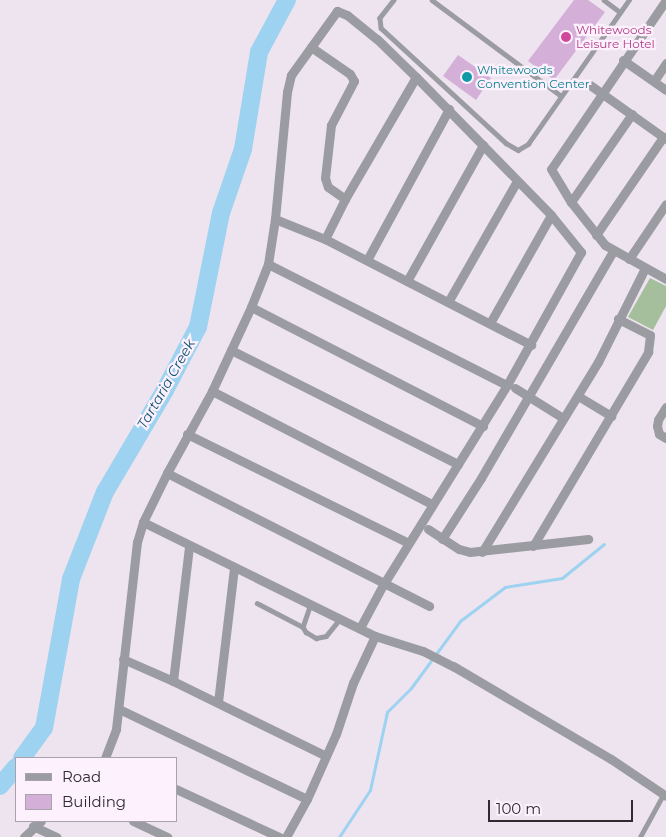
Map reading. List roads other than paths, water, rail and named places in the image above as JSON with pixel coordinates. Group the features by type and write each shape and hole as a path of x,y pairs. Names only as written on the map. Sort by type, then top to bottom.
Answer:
{"street":[{"path":"666,0 623,60 551,169 571,202 596,235 613,250 666,279"},
{"path":"108,757 119,710 123,660 138,542 143,522 187,434 212,391 251,307 268,264 275,219 287,92 291,75 332,15 340,11 377,39 449,110 550,215 581,252 531,344 511,386 432,504 384,583 360,628"},
{"path":"311,47 350,74 354,81 331,125 325,178 328,188 345,199"},
{"path":"623,60 666,90"},
{"path":"654,81 666,63"},
{"path":"325,239 345,199 416,77"},
{"path":"590,85 664,138 596,235"},
{"path":"367,260 449,110"},
{"path":"571,202 632,114"},
{"path":"407,281 483,145"},
{"path":"448,302 517,181"},
{"path":"629,259 666,204"},
{"path":"490,322 550,215"},
{"path":"275,219 325,239 531,344"},
{"path":"442,539 482,478 613,250"},
{"path":"268,264 511,386 563,418"},
{"path":"482,552 598,362 645,268"},
{"path":"251,307 483,426"},
{"path":"534,546 648,352 650,335 618,319"},
{"path":"231,350 458,464"},
{"path":"212,391 432,504"},
{"path":"578,396 611,416"},
{"path":"666,407 658,420 657,430 666,438"},
{"path":"187,434 409,544"},
{"path":"167,473 429,606"},
{"path":"143,522 189,546 341,618 374,636 423,651 453,666 611,759 665,796"},
{"path":"428,529 464,551 482,552 588,539"},
{"path":"173,681 189,546"},
{"path":"218,702 234,567"},
{"path":"286,837 307,799 336,734 353,683 374,636"},
{"path":"123,660 218,702 326,756"},
{"path":"119,710 307,799"},
{"path":"178,790 278,837"},
{"path":"135,822 168,837"},
{"path":"24,837 37,823 57,837"}],"lane":[{"path":"394,0 380,18 381,28 514,150 518,150 528,144 560,95 629,0"},
{"path":"432,0 560,95"},
{"path":"604,0 620,12"},
{"path":"257,603 303,627 306,632 322,639 341,618"},
{"path":"303,627 306,614 312,604"},
{"path":"640,837 665,796"}],"waterway":[{"name":"Tartaria Creek","path":"23,757 44,728 71,579 105,492 165,390 198,327 221,213 243,149 259,52 287,0"},
{"path":"339,837 370,790 387,712 411,688 460,621 505,587 562,578 604,544"},
{"name":"Tartaria Creek","path":"0,786 15,768"}],"place":[{"name":"Whitewoods Leisure Hotel","path":"566,37"},
{"name":"Whitewoods Convention Center","path":"467,77"}]}
